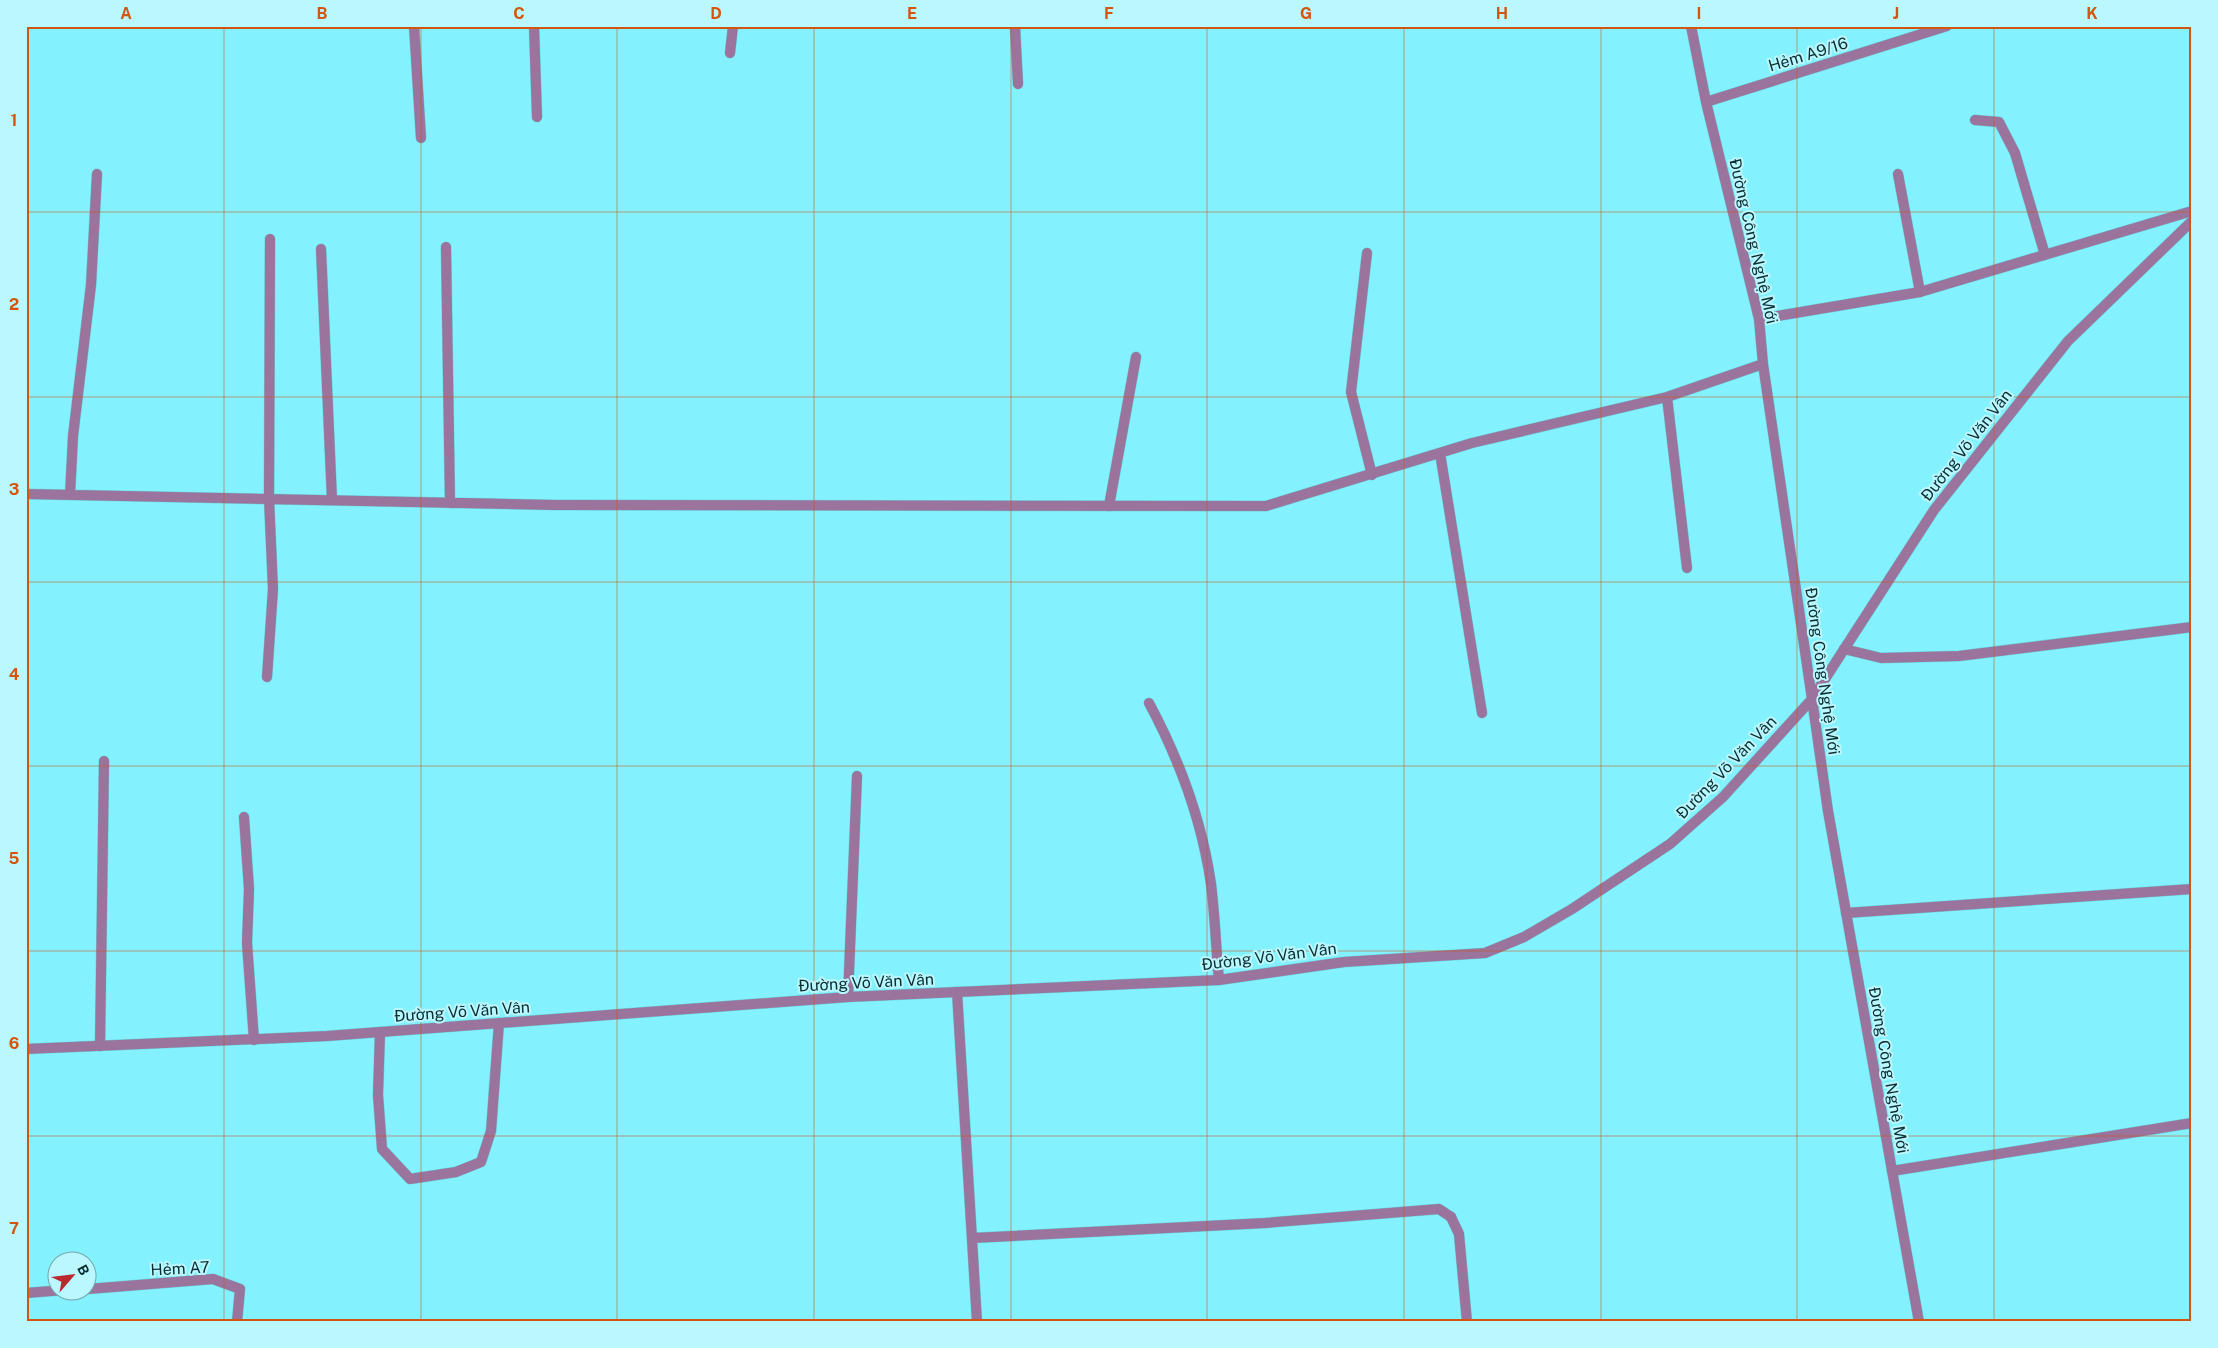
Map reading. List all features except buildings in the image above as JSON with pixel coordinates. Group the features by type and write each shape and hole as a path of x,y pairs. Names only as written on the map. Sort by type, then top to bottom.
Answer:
{"street":[{"path":"414,26 422,138"},
{"path":"534,26 537,116"},
{"path":"730,53 732,26"},
{"path":"1015,26 1018,84"},
{"name":"Đường Công Nghệ Mới","path":"1691,26 1706,102 1759,320 1763,364 1828,811 1919,1322"},
{"name":"Hẻm A9/16","path":"1706,102 1948,26"},
{"path":"1975,120 1999,122 2015,153 2045,255"},
{"path":"70,495 73,436 91,285 97,174"},
{"path":"1898,174 1920,292"},
{"path":"1759,320 1920,292 2192,211"},
{"name":"Đường Võ Văn Vân","path":"26,1049 254,1040 848,997 1219,980 1344,962 1485,953 1524,938 1572,909 1670,844 1723,797 1812,699 1934,510 2068,340 2192,221"},
{"path":"267,677 273,590 269,499 270,239"},
{"path":"446,246 450,503"},
{"path":"321,249 332,500"},
{"path":"1368,254 1351,392 1372,475"},
{"path":"1109,506 1136,357"},
{"path":"26,494 450,503 1266,506 1472,443 1667,397 1763,364"},
{"path":"1667,397 1687,568"},
{"path":"1440,453 1482,713"},
{"path":"1844,650 1881,658 1959,656 2192,627"},
{"path":"1149,703 1165,733 1195,810 1210,883 1219,980"},
{"path":"100,1046 104,761"},
{"path":"848,997 858,776"},
{"path":"244,817 249,889 247,943 254,1040"},
{"path":"1846,913 2192,889"},
{"path":"956,992 977,1322"},
{"path":"380,1032 378,1095 382,1149 410,1179 456,1172 481,1162 491,1130 498,1023"},
{"path":"1892,1172 2192,1123"},
{"path":"972,1238 1265,1223 1439,1209 1452,1216 1459,1234 1467,1322"},
{"name":"Hẻm A7","path":"98,1288 212,1279 240,1289 237,1322"},
{"path":"26,1293 48,1291"}]}
